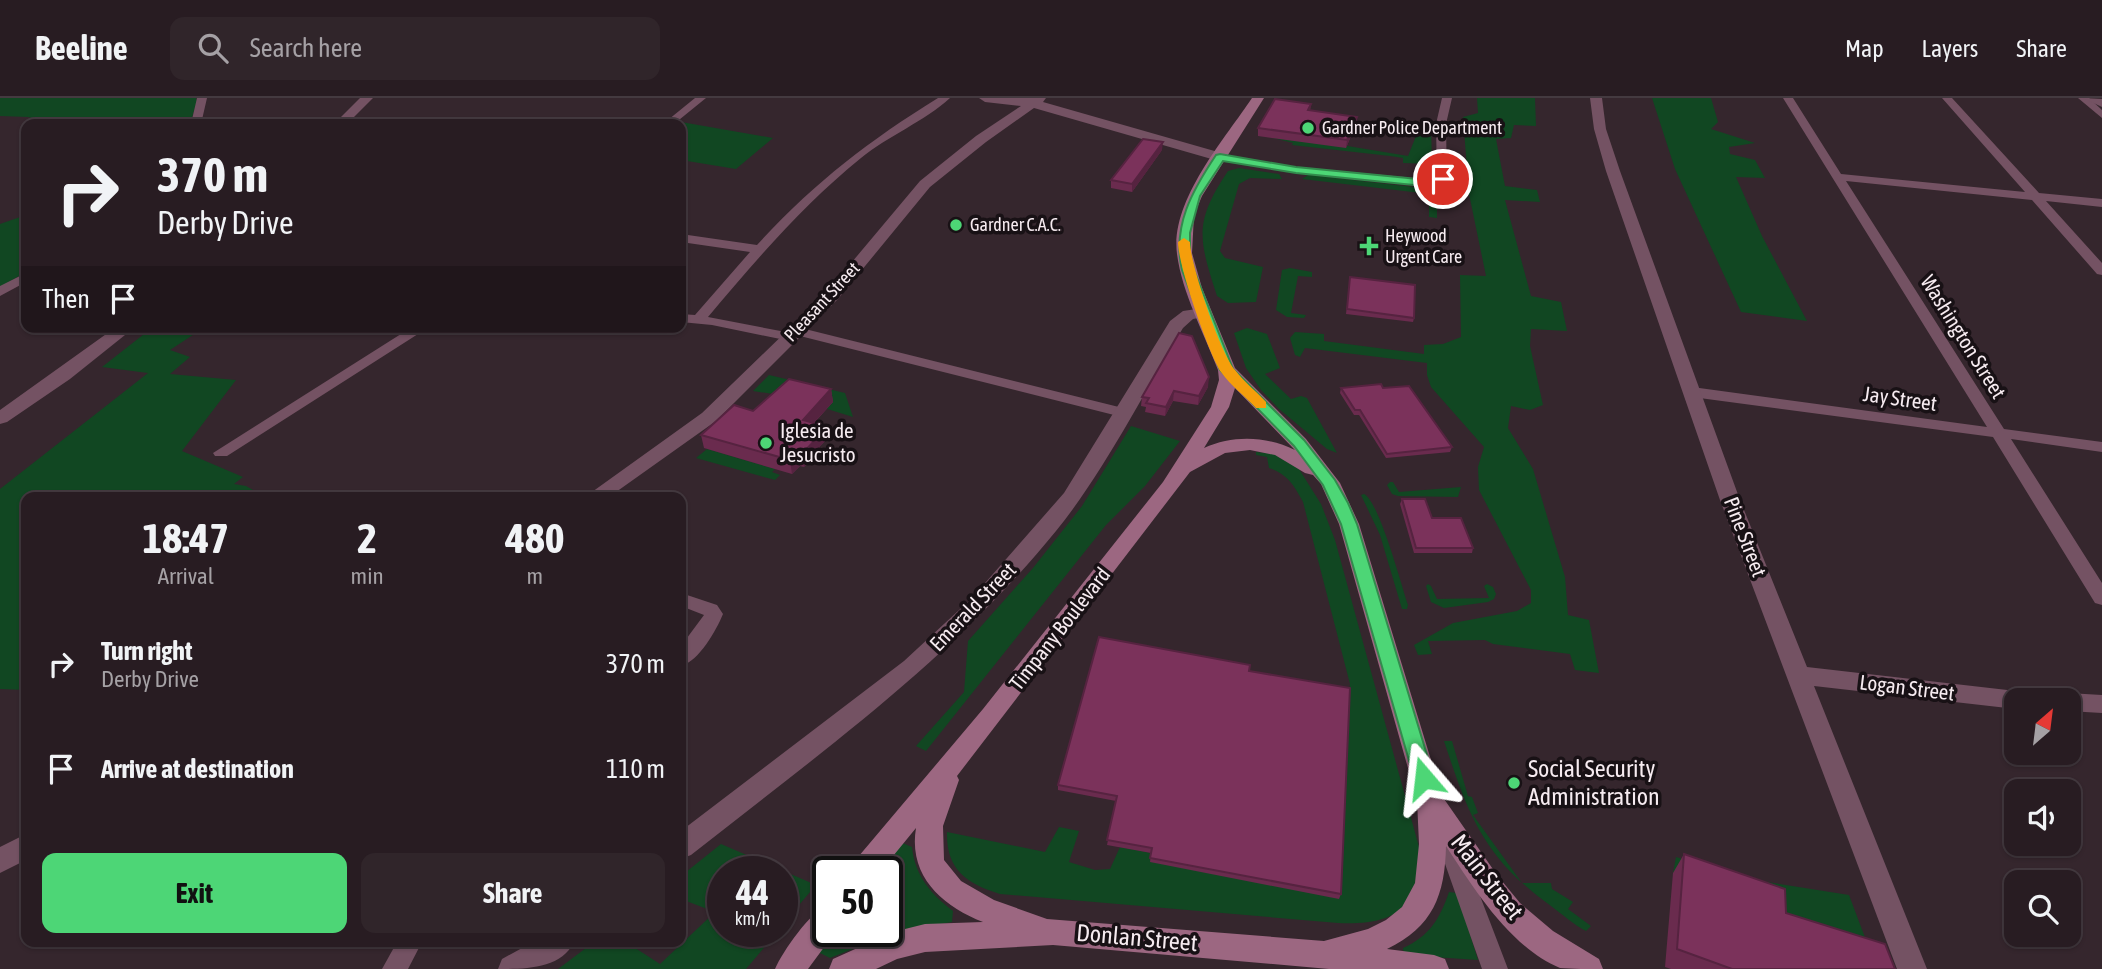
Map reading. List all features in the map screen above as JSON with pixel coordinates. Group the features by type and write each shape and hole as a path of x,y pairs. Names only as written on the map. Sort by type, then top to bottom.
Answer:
{"main road":[{"name":"Main Street","path":"1258,98 1195,196 1184,233 1184,253 1203,313 1227,370 1299,443 1330,484 1349,524 1430,800 1487,884 1510,912 1543,941 1588,969"},
{"name":"Timpany Boulevard","path":"876,856 992,716 1171,486 1220,407 1228,380 1227,370"},
{"name":"Main Street","path":"1171,486 1203,454 1239,443 1277,449 1302,461 1330,484"},
{"path":"957,756 933,812 928,843 929,853 942,880 969,903 1053,932"},
{"path":"1306,952 1339,951 1382,938 1413,917 1424,897 1433,868 1430,800"},
{"name":"Donlan Street","path":"844,969 893,946 925,938 1053,932 1306,952 1434,969"},
{"path":"790,969 812,939"}],"street":[{"path":"197,119 202,98"},
{"path":"345,119 368,98"},
{"path":"674,119 701,98"},
{"path":"699,319 759,249 813,194 859,154 945,98"},
{"path":"985,98 1035,101 1220,157 1296,170 1443,184 1440,135 1447,98"},
{"name":"Pine Street","path":"1596,98 1600,129 1613,171 1692,392 1912,969"},
{"name":"Washington Street","path":"1788,98 2102,598"},
{"path":"1947,98 2102,271"},
{"path":"2083,98 2102,115"},
{"path":"2089,98 2102,103"},
{"name":"Pleasant Street","path":"602,492 709,417 832,296 925,184 1035,101"},
{"path":"1838,177 2102,203"},
{"path":"686,239 759,249"},
{"path":"0,292 21,280"},
{"name":"Emerald Street","path":"686,843 840,724 960,624 1057,516 1089,469 1176,325 1189,314 1203,313"},
{"path":"686,318 793,334 1122,412"},
{"path":"0,418 64,375 119,333"},
{"path":"221,453 412,333"},
{"name":"Jay Street","path":"1692,392 2102,447"},
{"path":"686,601 714,614 708,628 686,653"},
{"name":"Logan Street","path":"1798,675 2004,699"},
{"path":"2081,703 2102,704"},
{"name":"Main Street","path":"1430,800 1464,879 1495,969"},
{"path":"0,862 21,849"},
{"path":"395,969 407,947"},
{"path":"513,969 550,947"}],"green space":[{"path":"0,98 196,98 197,101 192,119 36,119 0,116"},
{"path":"1477,98 1535,98 1536,126 1514,125 1511,138 1496,139 1505,186 1537,190 1540,202 1505,200 1531,296 1561,302 1567,331 1531,329 1530,346 1543,405 1530,410 1511,406 1508,428 1533,469 1565,577 1568,615 1589,620 1599,673 1575,670 1570,654 1493,644 1485,640 1428,641 1432,654 1418,655 1414,645 1453,623 1517,611 1531,603 1531,590 1479,490 1478,467 1484,447 1431,387 1427,363 1305,348 1300,357 1295,355 1290,338 1295,332 1324,334 1324,341 1424,354 1424,345 1443,344 1461,337 1460,275 1486,276 1469,194 1463,117 1478,113"},
{"path":"1652,98 1711,98 1718,122 1711,129 1755,143 1729,147 1730,154 1755,160 1765,178 1736,177 1762,236 1807,321 1741,312 1675,169"},
{"path":"1403,122 1431,127 1432,164 1403,163 1403,158 1292,145 1293,143 1269,137 1297,141 1299,138 1408,156 1420,126"},
{"path":"686,123 773,138 736,169 686,161"},
{"path":"1239,168 1279,174 1282,179 1250,178 1239,184 1220,251 1225,258 1263,267 1256,302 1228,303 1217,296 1206,260 1203,246 1204,219 1228,171"},
{"path":"1308,175 1423,188 1437,198 1437,218 1429,217 1429,199 1421,193 1302,179"},
{"path":"21,217 21,275 0,287 0,224"},
{"path":"1290,268 1312,272 1312,277 1298,276 1291,313 1306,315 1304,318 1287,317 1276,310 1282,270"},
{"path":"1247,328 1267,334 1280,368 1265,374 1291,399 1301,396 1307,398 1337,453 1327,449 1279,409 1261,390 1246,368 1234,333"},
{"path":"145,333 196,333 170,350 190,357 170,374 236,380 182,451 243,477 234,484 246,486 256,492 21,492 21,690 0,689 0,489 148,373 102,367"},
{"path":"769,375 845,393 853,417 824,408 832,403 753,391"},
{"path":"1131,426 1180,441 1145,486 1106,525 926,751 916,746 964,692 968,641 1033,568 1082,506"},
{"path":"707,449 775,469 772,472 780,475 775,480 696,458"},
{"path":"1256,452 1274,454 1299,469 1321,504 1335,540 1422,858 1419,883 1414,896 1399,911 1380,920 1338,923 1000,894 968,880 950,856 947,832 1045,852 1059,827 1079,831 1069,862 1095,870 1110,869 1120,847 1151,853 1349,693 1350,684 1303,502 1281,473 1269,468 1267,457 1256,455"},
{"path":"1393,482 1399,492 1461,487 1458,497 1398,496 1392,494 1387,485"},
{"path":"1364,494 1370,500 1383,527 1407,609 1402,609 1380,535 1361,495"},
{"path":"1428,584 1437,599 1489,598 1484,586 1487,584 1493,587 1496,594 1494,599 1488,602 1444,608 1431,602 1426,586"},
{"path":"1444,741 1452,741 1468,796 1472,797 1478,813 1473,815 1521,881 1494,853 1471,814"},
{"path":"900,842 912,847 920,876 953,911 952,922 903,931 903,856 889,856"},
{"path":"721,844 749,856 707,856 707,909 686,901 686,872"},
{"path":"1676,857 1754,880 1849,895 1875,964 1673,873"},
{"path":"798,877 812,883 812,890 798,906"},
{"path":"1523,883 1551,883 1552,889 1573,902 1568,909 1591,926 1586,931 1582,929"},
{"path":"1449,892 1457,893 1478,960 1404,955 1403,948 1420,938 1433,925"},
{"path":"707,920 707,947 765,947 746,969 558,969 587,947 634,947 660,964 678,947 686,947 686,939"},
{"path":"819,947 858,947 830,958 816,951"}],"building":[{"name":"Gardner Police Department","path":"1275,99 1311,104 1308,110 1357,117 1347,140 1258,128"},
{"path":"1143,139 1163,142 1132,184 1111,180"},
{"path":"1350,277 1415,285 1414,318 1347,309"},
{"path":"1179,333 1192,336 1209,377 1199,396 1174,391 1166,407 1146,403 1149,398 1142,397"},
{"path":"789,379 831,389 803,420 825,426 814,436 818,437 802,454 798,453 790,460 701,435 734,405 753,411"},
{"path":"1381,384 1383,388 1409,386 1452,447 1387,454 1360,410 1355,410 1341,388"},
{"path":"1402,499 1425,499 1432,518 1461,518 1473,548 1416,548"},
{"path":"1099,637 1250,665 1249,671 1350,688 1341,894 1150,858 1152,848 1107,840 1117,796 1058,785"},
{"path":"1684,854 1785,889 1786,913 1885,944 1895,969 1732,969 1677,949"}],"slow traffic":[{"path":"1184,242 1184,253 1194,288 1227,370 1261,405"}],"place":[{"name":"Gardner Police Department","path":"1308,128"},
{"name":"Gardner C.A.C.","path":"956,225"},
{"name":"Heywood Urgent Care","path":"1369,246"},
{"name":"Iglesia de Jesucristo","path":"766,443"},
{"name":"Social Security Administration","path":"1514,783"}],"route":[{"path":"1424,778 1349,524 1340,503 1330,484 1299,443 1227,370 1188,270 1184,253 1184,233 1187,215 1195,196 1220,157 1296,170 1443,184 1443,179"}]}
